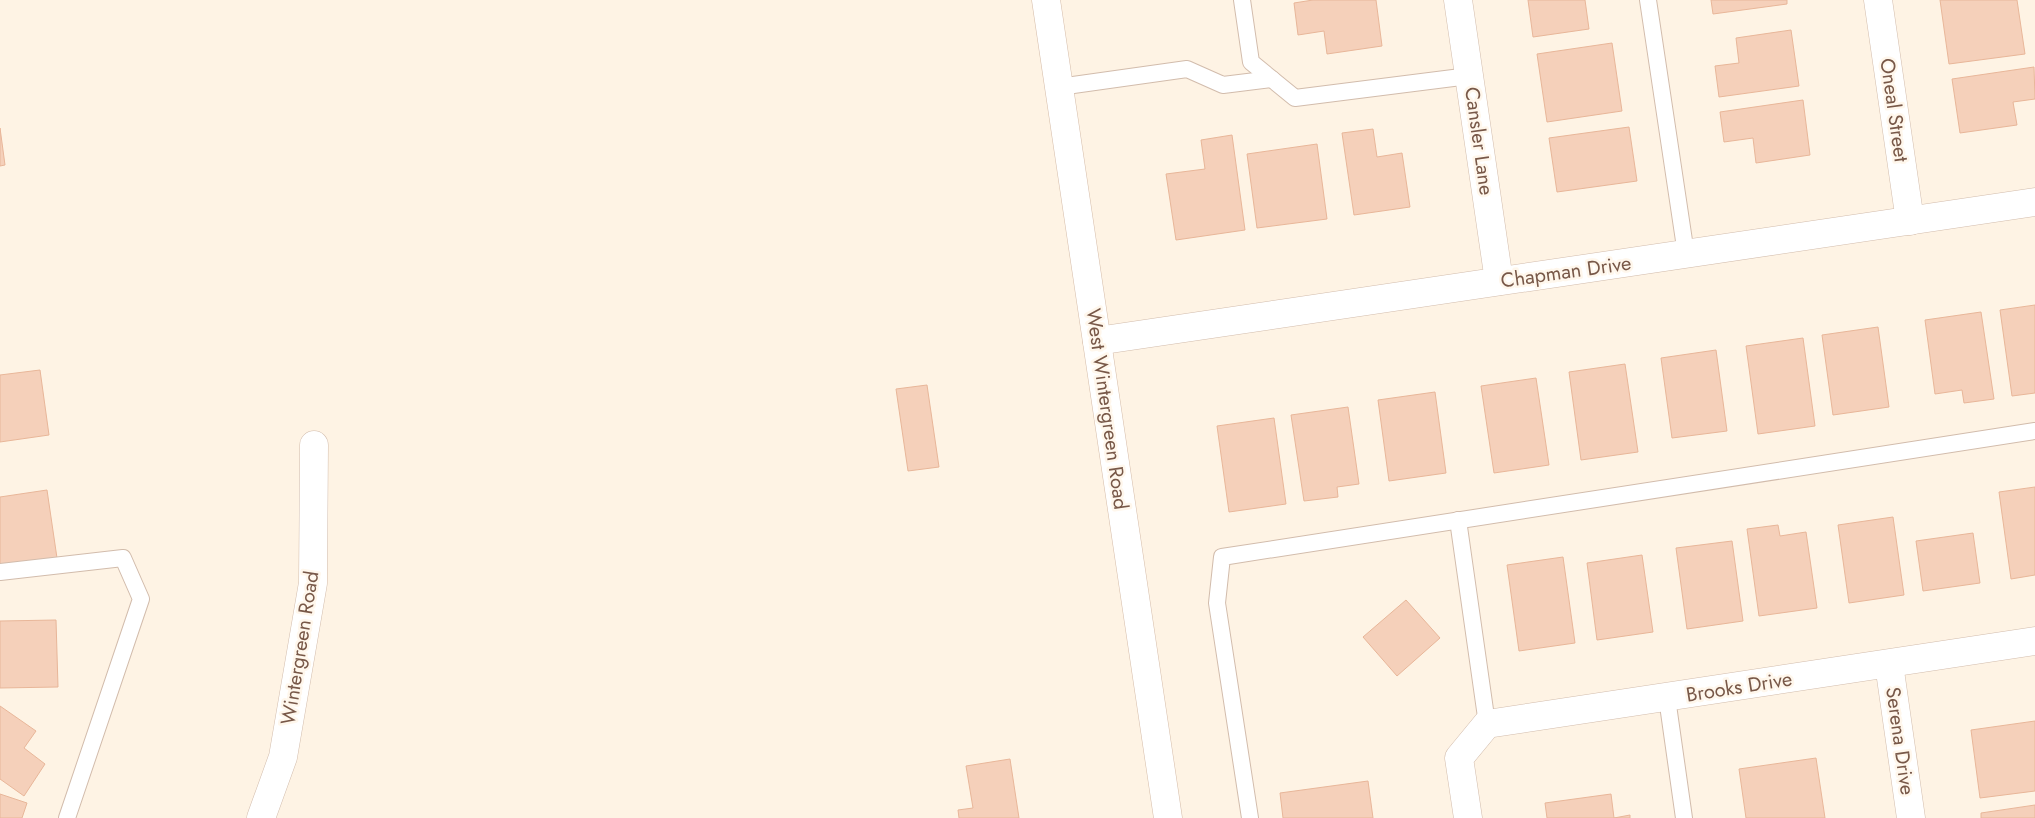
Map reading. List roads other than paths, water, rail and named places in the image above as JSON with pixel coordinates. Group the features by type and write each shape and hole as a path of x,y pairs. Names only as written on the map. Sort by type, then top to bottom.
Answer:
{"street":[{"name":"West Wintergreen Road","path":"1046,0 1168,818"},
{"name":"Cansler Lane","path":"1458,0 1499,281"},
{"name":"Oneal Street","path":"1878,0 1910,221"},
{"name":"Chapman Drive","path":"1097,341 2035,202"},
{"name":"Wintergreen Road","path":"261,818 283,757 313,583 314,444"},
{"name":"Brooks Drive","path":"1487,724 2035,641"},
{"name":"Serena Drive","path":"1889,664 1911,818"},
{"path":"1468,818 1459,758 1487,724"}],"lane":[{"path":"1242,0 1251,62 1295,98 1469,76"},
{"path":"1648,0 1686,254"},
{"path":"1059,87 1187,69 1223,85 1272,79"},
{"path":"1250,818 1217,603 1222,557 2035,431"},
{"path":"1458,520 1487,724"},
{"path":"0,572 123,558 141,599 67,818"},
{"path":"1667,698 1684,818"}]}
